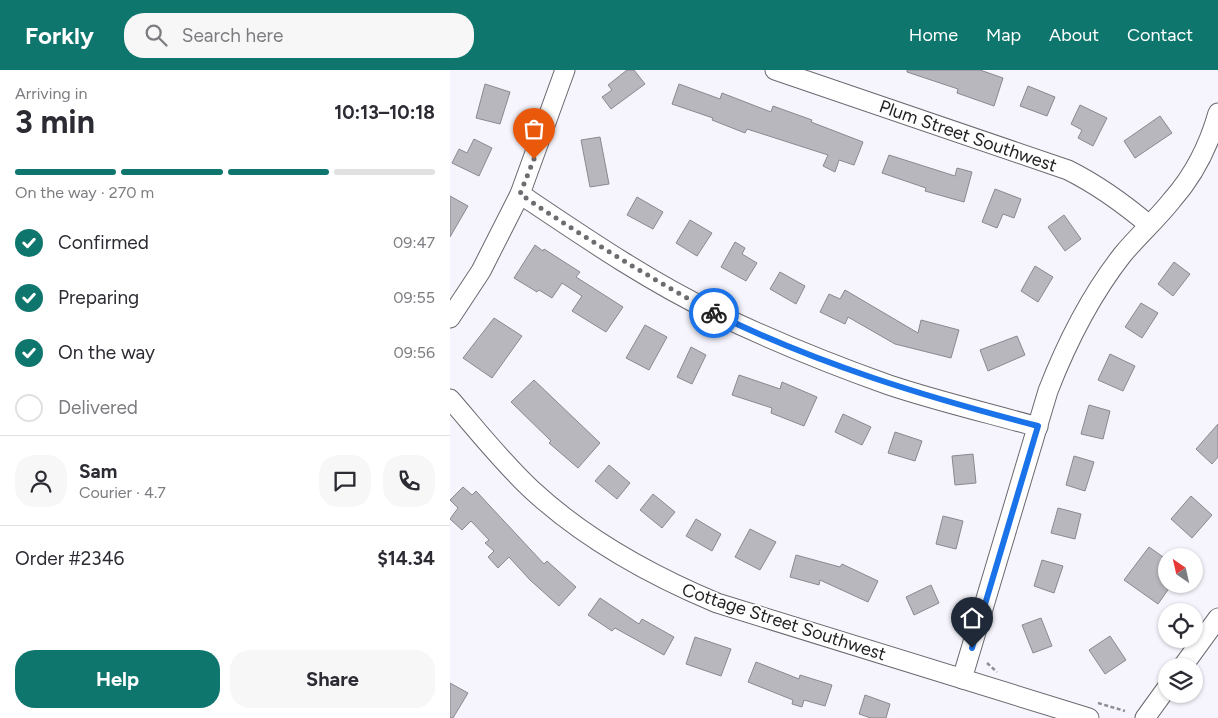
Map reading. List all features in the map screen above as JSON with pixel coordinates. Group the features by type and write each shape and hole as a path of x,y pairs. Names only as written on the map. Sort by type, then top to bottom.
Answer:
{"street":[{"path":"450,318 481,271 520,194 565,70"},
{"name":"Plum Street Southwest","path":"775,70 1068,170 1094,183 1119,200 1149,225"},
{"path":"962,679 1048,391 1063,352 1082,314 1103,282 1189,179 1203,154 1218,113"},
{"path":"520,194 593,244 653,280 715,314 763,336 826,362 890,385 1038,426"},
{"name":"Cottage Street Southwest","path":"450,399 500,458 565,518 637,566 676,586 717,603 1089,718"},
{"path":"1189,658 1218,618"},
{"path":"1145,718 1158,700"}],"building":[{"path":"627,70 634,70 645,84 611,109 602,97 612,90 608,85"},
{"path":"907,70 980,70 1003,78 994,106 957,93 958,89 907,72"},
{"path":"485,84 510,92 500,124 476,118"},
{"path":"679,84 720,99 722,93 771,112 773,106 863,142 854,165 839,160 835,172 823,166 828,155 747,129 745,133 712,120 713,118 672,104"},
{"path":"1028,86 1055,97 1047,116 1020,106"},
{"path":"1080,105 1107,118 1093,146 1078,138 1082,130 1071,124"},
{"path":"1160,116 1172,133 1135,158 1124,141"},
{"path":"600,137 609,184 590,187 581,140"},
{"path":"474,139 492,148 479,176 452,163 459,149 467,153"},
{"path":"889,155 955,176 957,168 972,172 964,202 925,191 926,188 882,173"},
{"path":"995,189 1021,199 1014,218 1003,214 997,228 982,222"},
{"path":"450,196 468,206 450,237"},
{"path":"637,197 663,212 653,229 627,215"},
{"path":"1064,215 1081,239 1065,251 1048,227"},
{"path":"690,220 712,233 697,256 676,243"},
{"path":"735,242 745,248 742,254 757,263 746,281 721,267"},
{"path":"535,245 580,272 576,277 623,307 606,332 572,311 582,296 562,283 552,298 539,290 537,292 514,278"},
{"path":"1174,262 1190,274 1173,296 1158,284"},
{"path":"1035,266 1053,277 1038,302 1021,291"},
{"path":"780,272 805,286 796,304 770,289"},
{"path":"845,290 918,333 921,320 959,330 951,358 895,344 848,317 845,324 820,312 829,294 840,299"},
{"path":"1141,303 1158,313 1142,338 1125,327"},
{"path":"494,318 522,336 492,378 463,358"},
{"path":"645,325 667,337 649,370 626,358"},
{"path":"1017,336 1025,355 988,371 980,350"},
{"path":"691,347 706,355 692,384 677,377"},
{"path":"1110,354 1135,366 1123,391 1098,380"},
{"path":"739,375 780,389 782,382 817,397 804,426 771,413 772,408 732,395"},
{"path":"534,380 600,443 578,468 549,443 551,441 511,402"},
{"path":"1089,405 1110,411 1103,439 1081,434"},
{"path":"843,414 871,427 862,445 835,432"},
{"path":"1218,424 1218,457 1212,464 1196,449"},
{"path":"895,432 922,441 915,461 888,453"},
{"path":"973,454 976,483 955,485 952,456"},
{"path":"1074,456 1094,462 1085,491 1066,485"},
{"path":"609,465 630,483 617,499 595,481"},
{"path":"463,487 472,495 476,491 544,564 547,561 576,587 559,606 530,580 509,557 498,568 488,557 494,551 485,543 489,540 471,521 462,530 450,519 458,508 450,500"},
{"path":"653,494 675,512 662,528 640,510"},
{"path":"1191,496 1212,515 1192,538 1171,519"},
{"path":"1058,508 1081,514 1075,539 1051,533"},
{"path":"943,516 963,521 956,549 936,544"},
{"path":"696,519 721,534 712,551 686,536"},
{"path":"750,529 776,542 760,570 735,557"},
{"path":"1149,547 1158,553 1158,593 1166,593 1158,604 1124,580"},
{"path":"796,555 840,567 842,564 878,581 868,602 820,580 819,585 790,577"},
{"path":"1042,560 1063,566 1054,593 1034,586"},
{"path":"931,585 939,603 914,615 906,597"},
{"path":"600,598 639,624 642,619 674,637 664,655 615,628 612,631 588,615"},
{"path":"1041,618 1052,646 1033,653 1022,625"},
{"path":"1110,636 1126,660 1105,674 1089,650"},
{"path":"695,637 731,649 721,676 686,664"},
{"path":"756,662 799,679 800,675 832,685 825,706 804,700 802,707 792,704 793,700 748,682"},
{"path":"450,683 468,693 453,718 450,718"},
{"path":"865,695 890,704 886,718 871,718 859,714"}],"way so far":[{"path":"534,159 520,194 593,244 653,280 714,313"}],"route":[{"path":"714,313 826,362 890,385 958,406 1038,426 972,648"}]}
